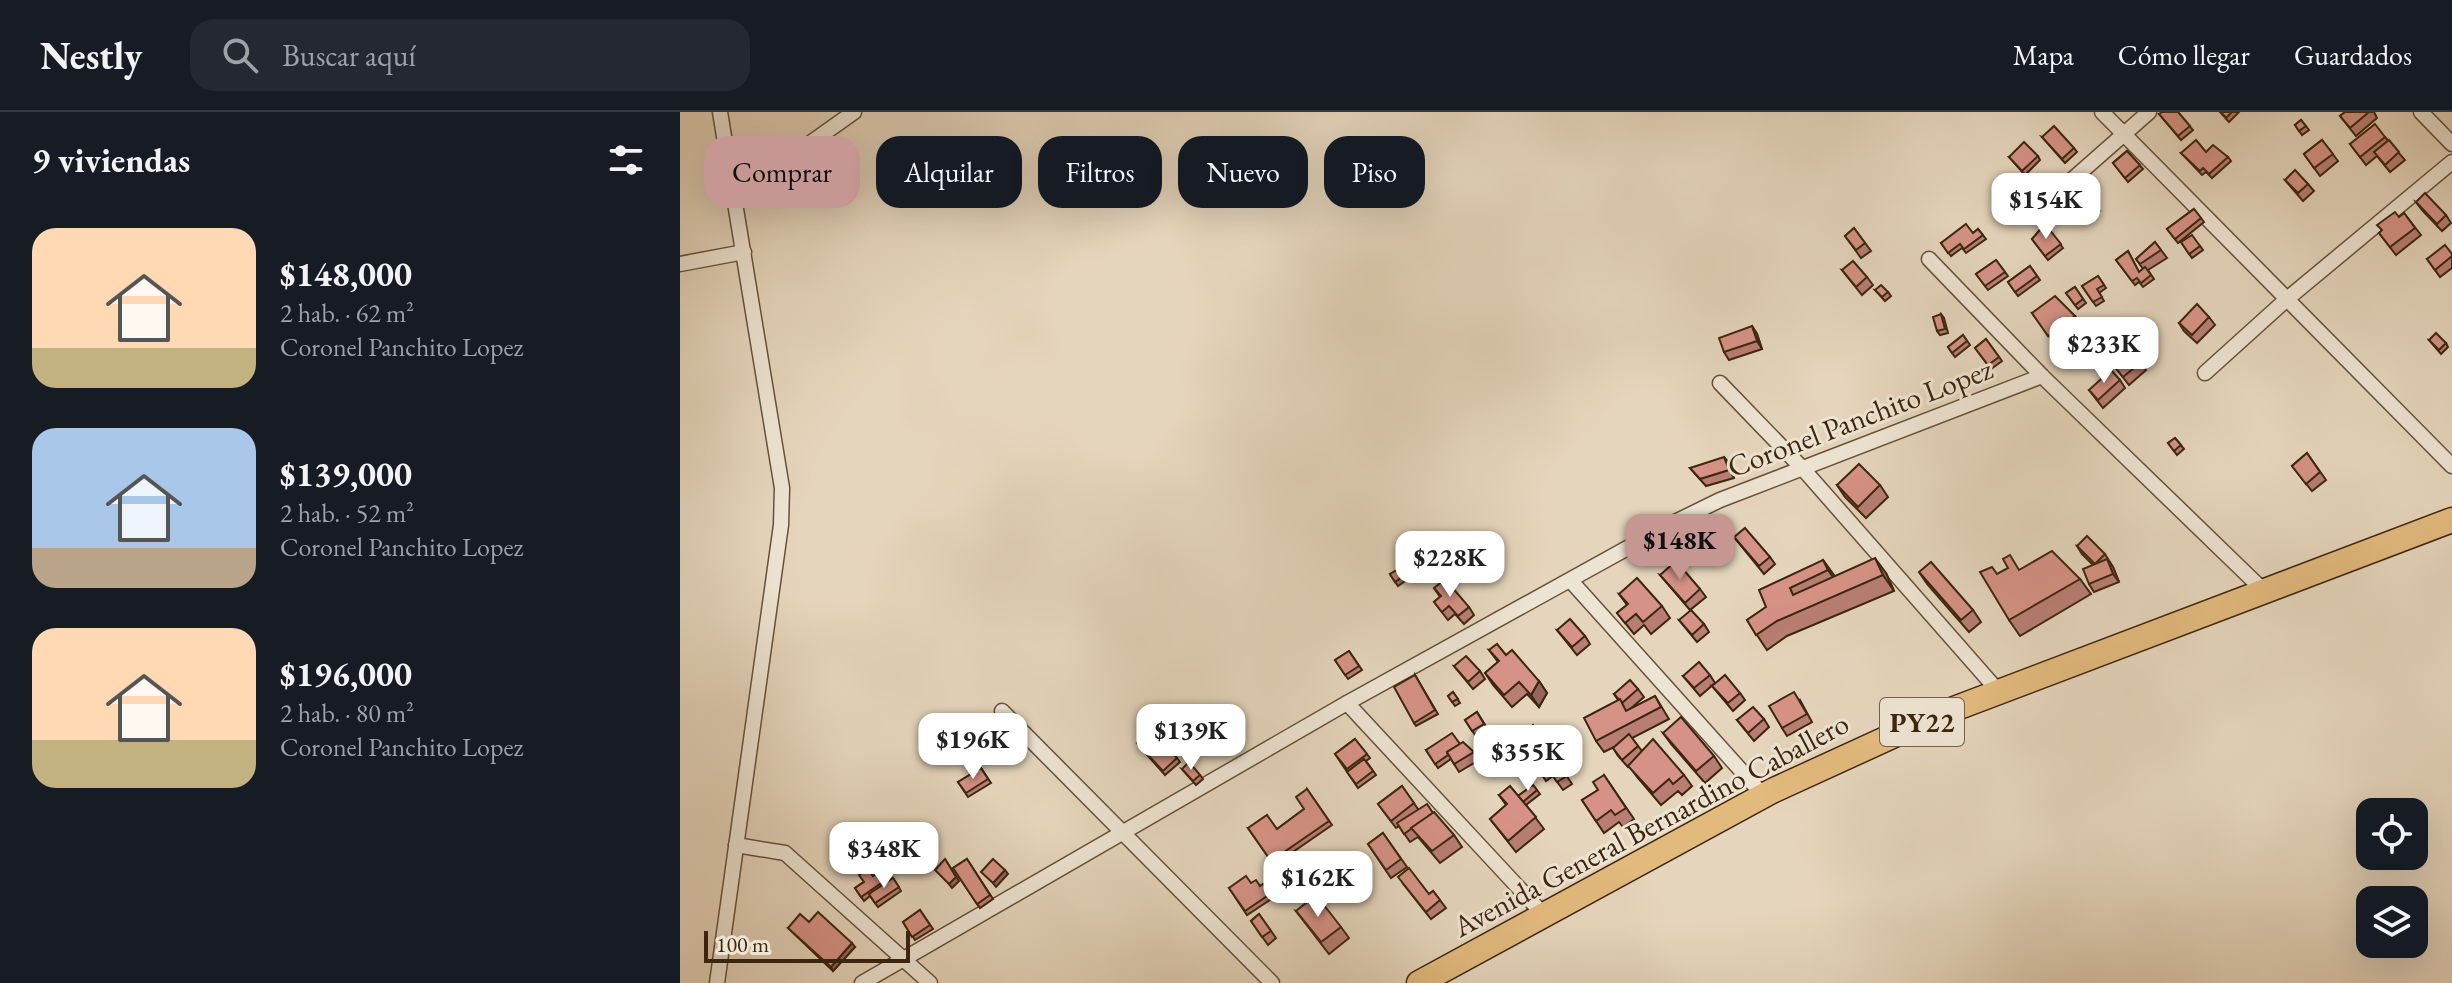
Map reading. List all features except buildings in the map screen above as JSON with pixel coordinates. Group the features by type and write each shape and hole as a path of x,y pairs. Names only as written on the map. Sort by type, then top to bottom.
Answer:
{"highway":[{"name":"Avenida General Bernardino Caballero","path":"1419,983 1764,796 1938,715 2452,520"}],"street":[{"path":"720,112 724,136"},
{"path":"820,136 854,112"},
{"path":"2102,112 2452,466"},
{"path":"2040,208 2149,112"},
{"path":"2421,112 2452,144"},
{"path":"2205,373 2287,299 2452,162"},
{"path":"717,983 781,525 782,488 735,208"},
{"path":"680,264 744,252"},
{"path":"1929,259 2042,376 2264,591"},
{"name":"Coronel Panchito Lopez","path":"862,983 1347,703 1707,506 2042,376"},
{"path":"1720,383 1804,470 1999,692"},
{"path":"1571,581 1764,796"},
{"path":"1347,703 1544,915"},
{"path":"1002,711 1272,983"},
{"path":"736,845 785,853 930,983"}]}
